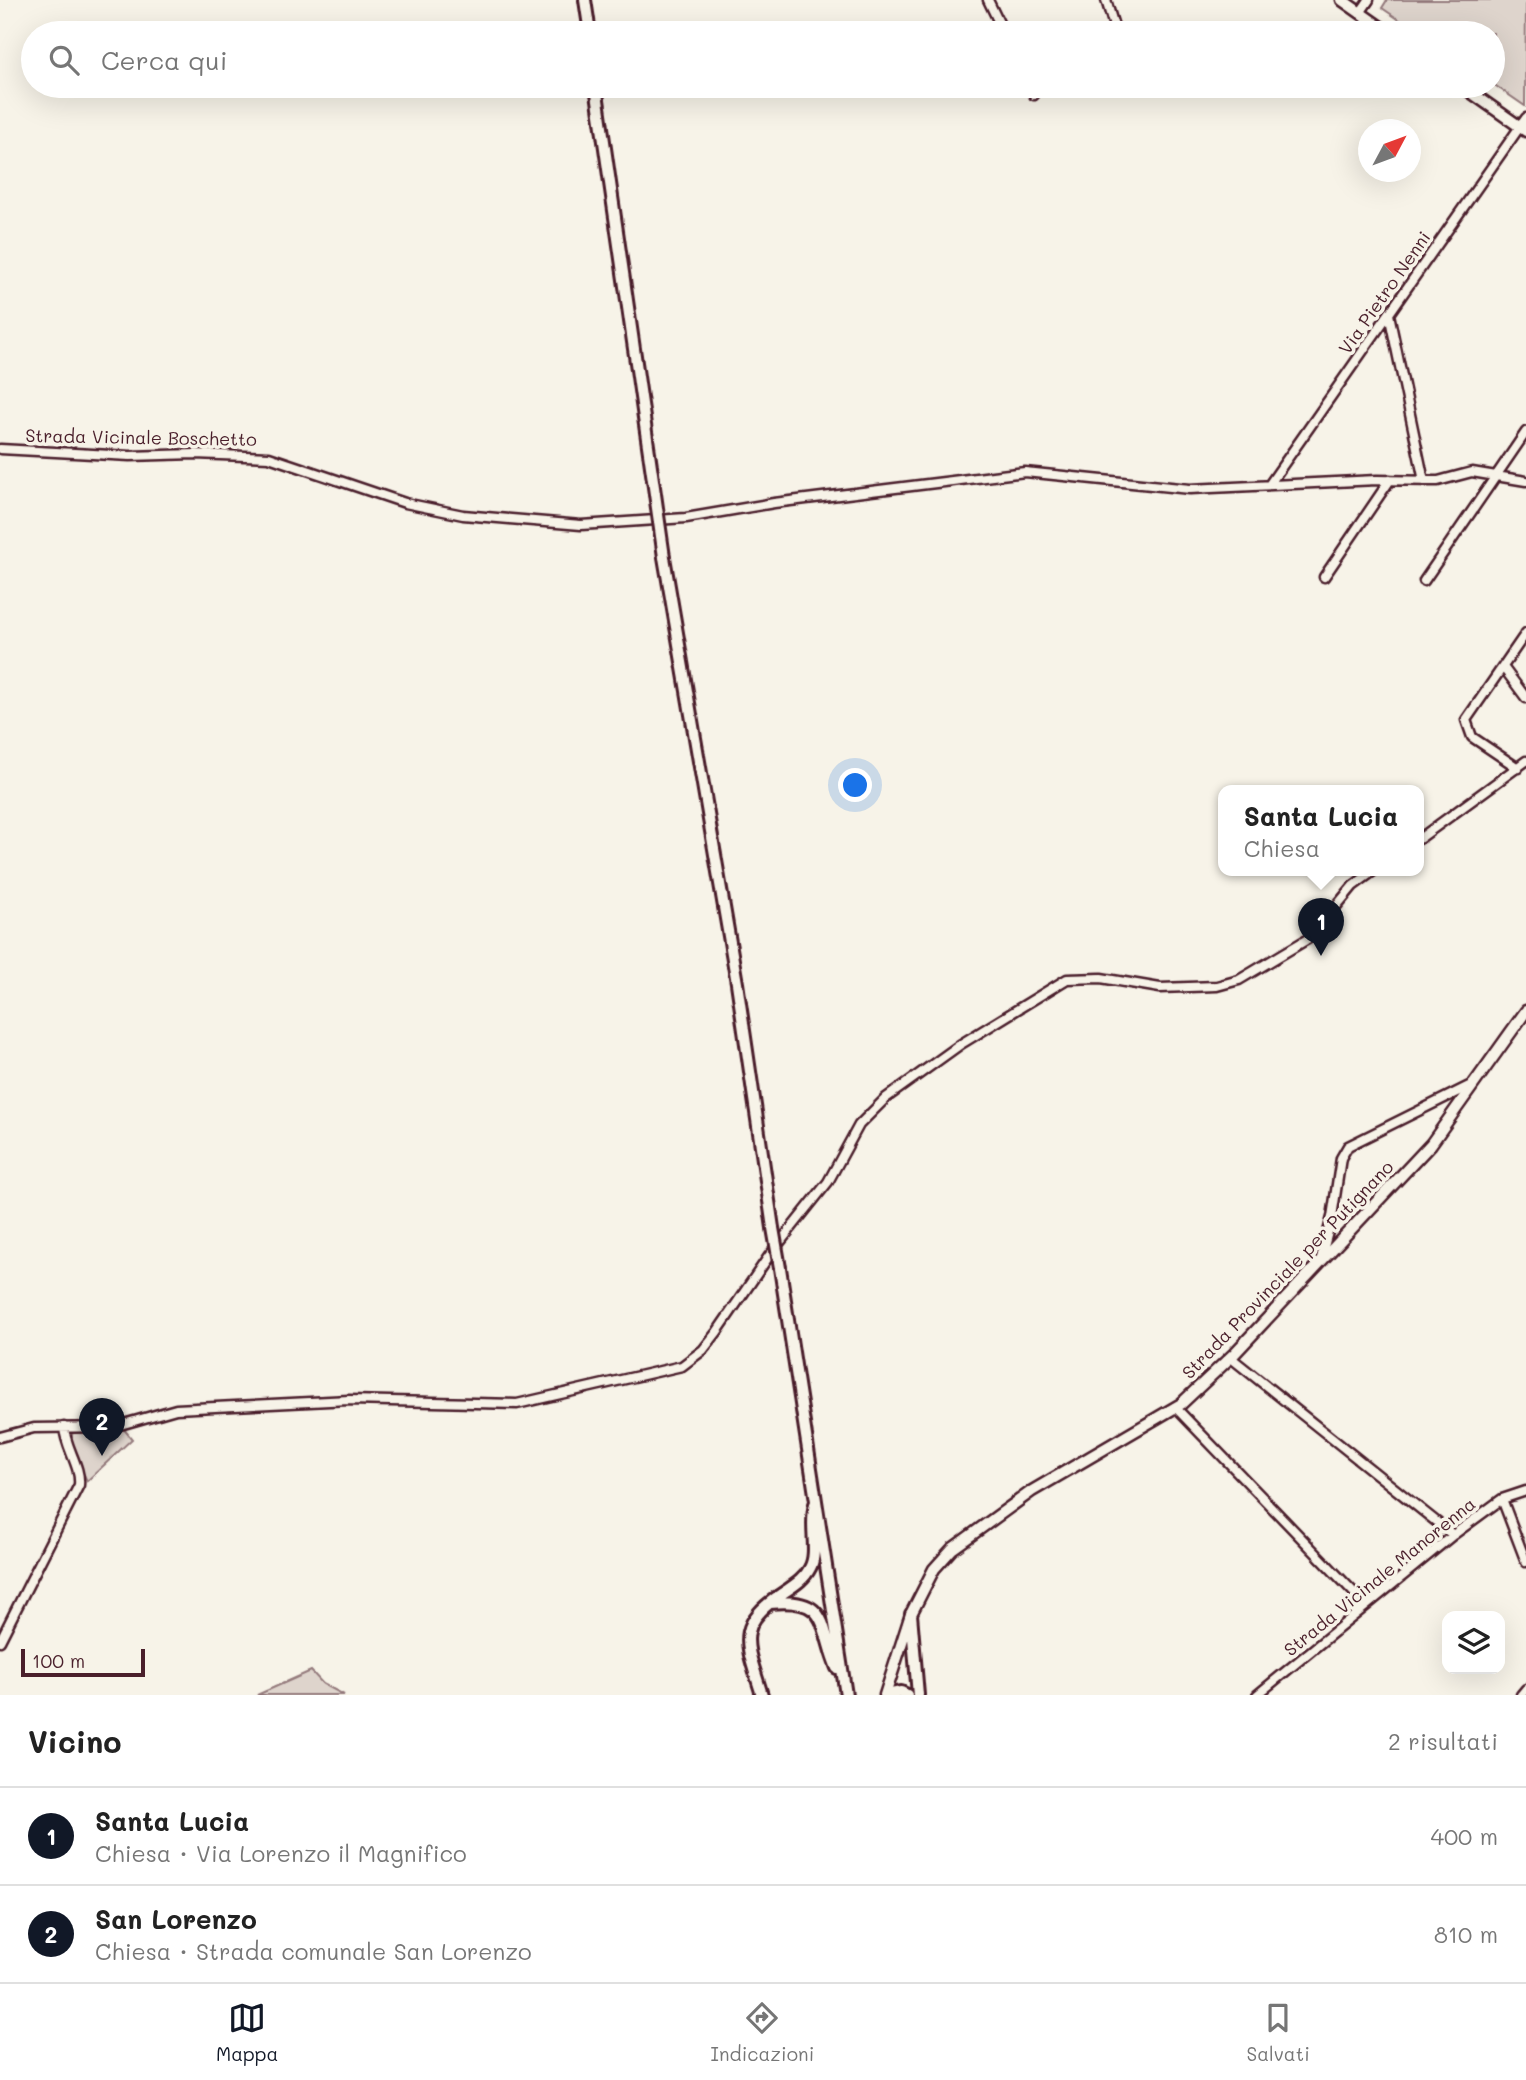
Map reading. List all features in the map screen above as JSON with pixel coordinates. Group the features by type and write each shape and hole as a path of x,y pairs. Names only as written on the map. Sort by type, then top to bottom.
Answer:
{"main road":[{"path":"585,0 588,21"},
{"path":"598,98 664,557 737,982 846,1695"},
{"path":"762,1695 746,1641 747,1629 755,1615 767,1603 802,1580 812,1566 814,1550 811,1520 816,1502"},
{"path":"767,1603 806,1604 820,1615 844,1683"},
{"path":"911,1614 918,1695"},
{"path":"886,1695 901,1692 907,1695"}],"street":[{"path":"988,0 998,21"},
{"path":"1106,0 1112,21"},
{"path":"1342,0 1372,21"},
{"path":"1360,13 1370,0"},
{"path":"1481,98 1524,126"},
{"name":"Via Pietro Nenni","path":"1269,485 1524,126"},
{"path":"1389,314 1424,481"},
{"path":"1424,581 1526,432"},
{"name":"Strada Vicinale Boschetto","path":"0,449 130,456 195,454 269,457 405,503 463,515 539,524 624,524 686,518 774,503 1025,472 1190,489 1390,480 1438,481 1472,472 1526,481"},
{"path":"1324,577 1390,480"},
{"path":"1518,768 1472,737 1466,720 1526,633"},
{"path":"1503,667 1526,698"},
{"path":"1424,835 1526,761"},
{"path":"0,1437 23,1429 113,1427 167,1411 190,1408 349,1400 517,1404 682,1366 703,1350 717,1332 769,1256 821,1191 859,1125 871,1110 961,1044 1067,979 1101,978 1160,988 1230,984 1311,937 1353,886 1367,876"},
{"name":"Strada Provinciale per Putignano","path":"886,1695 911,1614 934,1569 952,1549 1032,1491 1175,1407 1230,1357 1431,1144 1526,1012"},
{"path":"1321,1258 1341,1158 1348,1146 1478,1082"},
{"path":"1230,1357 1453,1535"},
{"path":"1175,1407 1365,1604"},
{"path":"0,1641 79,1485 80,1477 64,1439 64,1427"},
{"name":"Strada Vicinale Manorenna","path":"1257,1695 1365,1604 1453,1535 1502,1499 1526,1491"},
{"path":"1502,1499 1526,1562"},
{"path":"1521,1695 1526,1689"}],"shaded area":[{"path":"1387,0 1526,0 1525,106 1505,92 1505,21 1401,21 1382,8"},
{"path":"123,1428 132,1439 87,1481 72,1449 74,1430"},
{"path":"311,1671 323,1684 344,1695 257,1695"}],"place":[{"name":"Santa Lucia","path":"1321,956"},
{"name":"San Lorenzo","path":"102,1456"}]}
